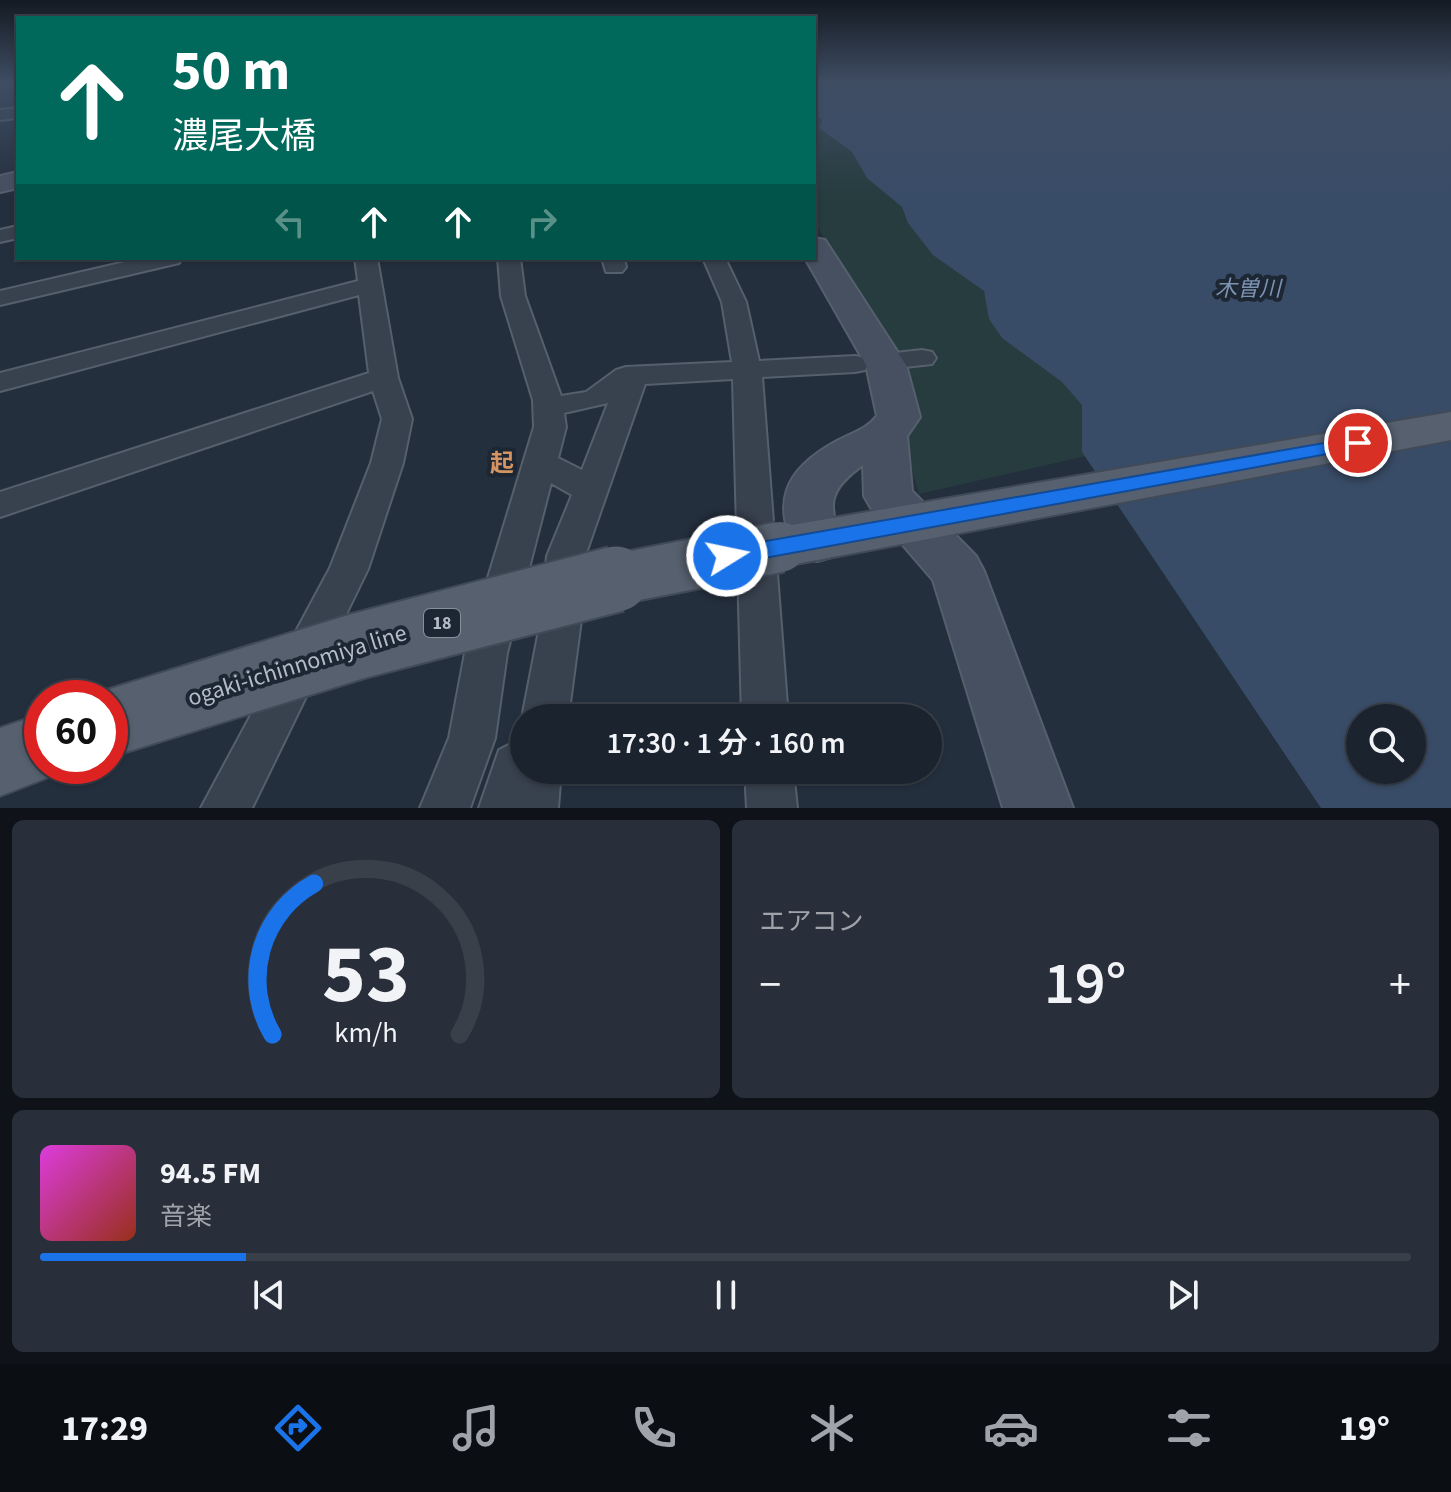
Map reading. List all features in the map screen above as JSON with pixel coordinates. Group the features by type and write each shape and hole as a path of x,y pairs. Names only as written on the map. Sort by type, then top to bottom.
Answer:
{"main road":[{"path":"798,545 809,529 808,502 822,472 842,455 885,436 899,417 892,380 864,327 816,250"},
{"name":"18","path":"934,521 1451,426"},
{"path":"885,436 888,496 934,521 939,548 957,571 1038,808"},
{"name":"ogaki-ichinnomiya line","path":"128,717 221,686 396,635 612,580 934,521"},
{"path":"0,762 24,753"}],"street":[{"path":"0,298 162,260"},
{"path":"445,808 472,738 486,653 550,427 549,407 513,296 509,260"},
{"path":"715,260 734,302 747,370 764,704"},
{"path":"0,382 368,272 384,378 397,419 387,463 349,569 226,808"},
{"path":"549,407 595,399 626,376 855,364"},
{"path":"547,704 561,620 566,556 634,375"},
{"path":"0,505 384,378"},
{"path":"538,463 590,490"},
{"path":"504,808 511,784"},
{"path":"533,808 536,784"},
{"path":"770,784 772,808"}],"green space":[{"path":"816,121 827,121 977,271 1083,403 1091,455 919,494 905,446 913,411 904,371 816,225"}],"water":[{"name":"木曽川","path":"822,121 1451,121 1451,808 1321,808 1082,452 1082,405 1062,382 1002,338 989,319 984,291 933,255 908,223 902,207 867,178 852,152 819,128"}],"district":[{"name":"起","path":"502,463"}],"route":[{"path":"727,556 1358,443"}]}
